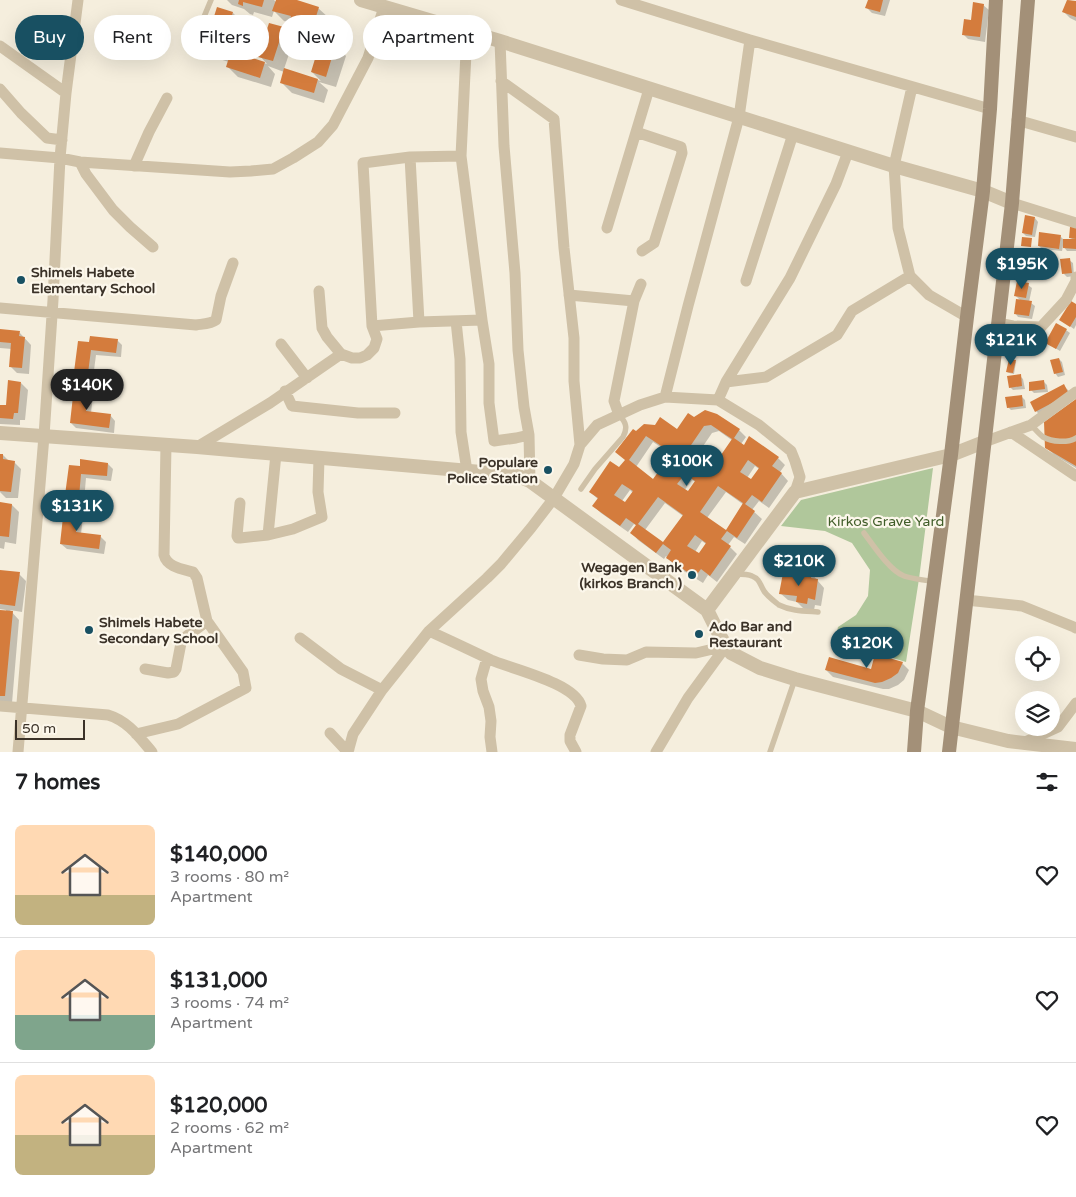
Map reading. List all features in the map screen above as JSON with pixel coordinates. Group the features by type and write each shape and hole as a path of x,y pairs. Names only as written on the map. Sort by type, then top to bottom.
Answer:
{"main road":[{"path":"914,752 917,711 935,582 983,191 996,0"},
{"path":"949,752 1012,204 1017,120 1028,0"}],"street":[{"path":"18,752 44,436 60,158 78,0"},
{"path":"361,0 411,15"},
{"path":"621,0 990,110"},
{"path":"0,153 60,158 80,162 230,172 273,169 318,142 333,125 368,58 384,7"},
{"path":"492,39 848,152 983,191 1012,204 1076,223"},
{"path":"665,397 739,117 750,40"},
{"path":"500,41 504,146 514,263 518,350 529,435 530,481"},
{"path":"0,46 66,93"},
{"path":"466,60 461,156 489,364 489,403 494,441 529,435"},
{"path":"330,733 348,751 353,734 382,690 428,631 501,564 554,498 574,464 580,444 574,382 574,338 563,238 554,118 501,81"},
{"path":"912,87 894,166 898,228 910,276 929,295 967,317"},
{"path":"0,89 47,138 62,140"},
{"path":"607,228 649,89"},
{"path":"134,166 167,98"},
{"path":"1017,120 1076,137"},
{"path":"636,132 681,147 682,153 654,243 642,251"},
{"path":"746,281 793,134"},
{"path":"718,400 726,382 790,278 836,184 848,152"},
{"path":"319,291 322,328 327,337 341,354 352,358 360,358 367,355 374,348 377,339 372,326 363,163 410,157 461,156"},
{"path":"410,157 419,322"},
{"path":"80,162 86,174 113,210 153,247"},
{"path":"0,308 196,325 214,322 218,317 221,296 233,263"},
{"path":"726,382 766,377 837,335 852,310 910,276"},
{"path":"998,323 1013,326 1041,327 1066,300 1076,277"},
{"path":"619,415 614,401 634,301 641,284"},
{"path":"569,295 634,301"},
{"path":"372,326 482,320"},
{"path":"456,321 460,359 461,432 466,471"},
{"path":"281,344 307,378"},
{"path":"197,447 270,403 341,354"},
{"path":"285,391 292,406 358,413 395,413"},
{"path":"796,492 951,455 1031,425 1076,392"},
{"path":"580,444 597,426 640,405 665,397 718,400 760,425 791,451 800,477 796,492 707,610"},
{"path":"1011,432 1076,476"},
{"path":"0,433 197,447 516,475 530,481 707,610 731,653 760,668 917,711 951,727 1008,741 1076,749"},
{"path":"136,734 178,724 246,688 243,672 207,621 195,574 165,561 166,445"},
{"path":"268,535 276,454"},
{"path":"240,503 238,538 268,535 293,529 322,516 318,492 319,458"},
{"path":"966,600 1022,606 1075,627"},
{"path":"145,669 168,673 174,672 183,639 207,621"},
{"path":"428,631 488,658 534,674 568,691 580,702 581,706 570,735 570,741 576,752"},
{"path":"300,638 341,669 382,690"},
{"path":"579,655 627,660 646,652 696,653 726,646"},
{"path":"656,752 688,698 726,646"},
{"path":"488,658 481,679 489,707 492,752"},
{"path":"1023,743 1058,727 1076,703"},
{"path":"0,706 116,717 124,722 152,752"}],"lane":[{"path":"205,15 211,0"},
{"path":"581,490 595,469 623,437 626,431 625,422 619,415"},
{"path":"1031,425 1044,437 1062,441 1076,438"},
{"path":"864,533 896,572 904,576 935,582"},
{"path":"734,574 752,576 758,579 771,599 779,604 795,611 818,612"},
{"path":"770,752 795,679"}],"green space":[{"name":"Kirkos Grave Yard","path":"933,468 906,662 835,641 838,627 856,615 868,596 870,570 852,543 825,531 781,526 801,500"}],"building":[{"path":"239,0 264,0 262,7 243,2 243,6 238,4"},
{"path":"276,0 297,0 319,7 316,15 287,15 272,11"},
{"path":"868,0 883,0 880,12 865,8"},
{"path":"1067,0 1076,1 1076,17 1062,12"},
{"path":"973,2 984,4 980,37 962,35 964,19 971,20"},
{"path":"217,7 233,12 232,15 214,15"},
{"path":"269,23 279,26 279,42 273,61 269,60"},
{"path":"228,60 259,60 265,62 260,78 226,67"},
{"path":"315,60 331,60 326,77 311,72"},
{"path":"284,68 318,79 314,93 280,83"},
{"path":"1025,215 1035,217 1032,235 1022,233"},
{"path":"1070,227 1076,227 1076,239 1069,238"},
{"path":"1039,232 1061,235 1059,249 1038,246"},
{"path":"1022,237 1032,238 1031,247 1021,246"},
{"path":"1063,239 1076,239 1076,249 1063,248"},
{"path":"1018,248 1032,249 1029,276 1016,275"},
{"path":"1070,258 1072,273 1062,274 1060,259"},
{"path":"1017,281 1029,283 1026,298 1014,296"},
{"path":"1016,299 1032,301 1029,316 1014,314"},
{"path":"1071,301 1076,304 1076,317 1070,327 1059,320"},
{"path":"1056,323 1067,329 1056,349 1045,343"},
{"path":"0,329 20,331 19,336 25,337 22,368 9,367 11,343 0,342"},
{"path":"1039,332 1040,344 1023,346 1021,334"},
{"path":"90,336 118,339 116,353 91,350 88,373 74,372 78,341 89,342"},
{"path":"1059,358 1063,372 1054,374 1050,360"},
{"path":"1009,359 1016,360 1013,373 1006,372"},
{"path":"1021,374 1022,386 1009,388 1007,376"},
{"path":"8,380 21,382 18,413 14,413 13,419 0,418 0,405 6,405"},
{"path":"1044,380 1045,389 1029,391 1029,382"},
{"path":"1064,384 1069,394 1035,412 1030,402"},
{"path":"74,387 88,389 86,411 111,414 109,428 70,423"},
{"path":"1022,395 1023,406 1007,408 1005,397"},
{"path":"1076,399 1076,466 1045,448 1044,422"},
{"path":"705,410 717,414 740,429 734,438 744,445 749,436 779,457 772,466 782,473 762,502 752,495 745,504 755,511 737,538 727,531 721,539 731,546 710,576 701,569 695,577 666,558 671,550 663,544 656,553 630,533 636,525 626,518 620,526 592,506 598,498 589,492 610,461 619,467 625,460 615,452 633,429 636,431 644,424 655,425 660,417 677,429 688,413 694,417","holes":["711,425 732,439 712,468 687,451 704,426","646,436 672,453 653,479 629,460","748,460 759,468 751,479 740,472","685,474 695,481 688,491 677,484","622,484 633,491 625,502 614,495","718,486 743,503 726,530 700,512","658,497 683,515 663,542 638,524","695,535 706,543 699,553 687,546"]},
{"path":"0,454 3,454 3,459 15,461 11,492 0,491"},
{"path":"80,459 108,463 107,476 81,474 79,497 65,495 69,465 80,466"},
{"path":"0,502 12,504 9,537 0,536"},
{"path":"64,508 78,510 76,532 101,535 99,549 60,544"},
{"path":"0,570 20,572 15,606 0,604"},
{"path":"800,571 812,573 811,578 818,579 815,600 808,598 807,604 796,602 797,596 779,594 783,573 799,576"},
{"path":"0,610 13,611 5,696 0,696"},
{"path":"875,654 903,662 898,673 882,682 875,683 825,670 829,657 871,669"}],"place":[{"name":"Shimels Habete Elementary School","path":"21,280"},
{"name":"Populare Police Station","path":"548,470"},
{"name":"Wegagen Bank (kirkos Branch )","path":"692,575"},
{"name":"Shimels Habete Secondary School","path":"89,630"},
{"name":"Ado Bar and Restaurant","path":"699,634"}]}
